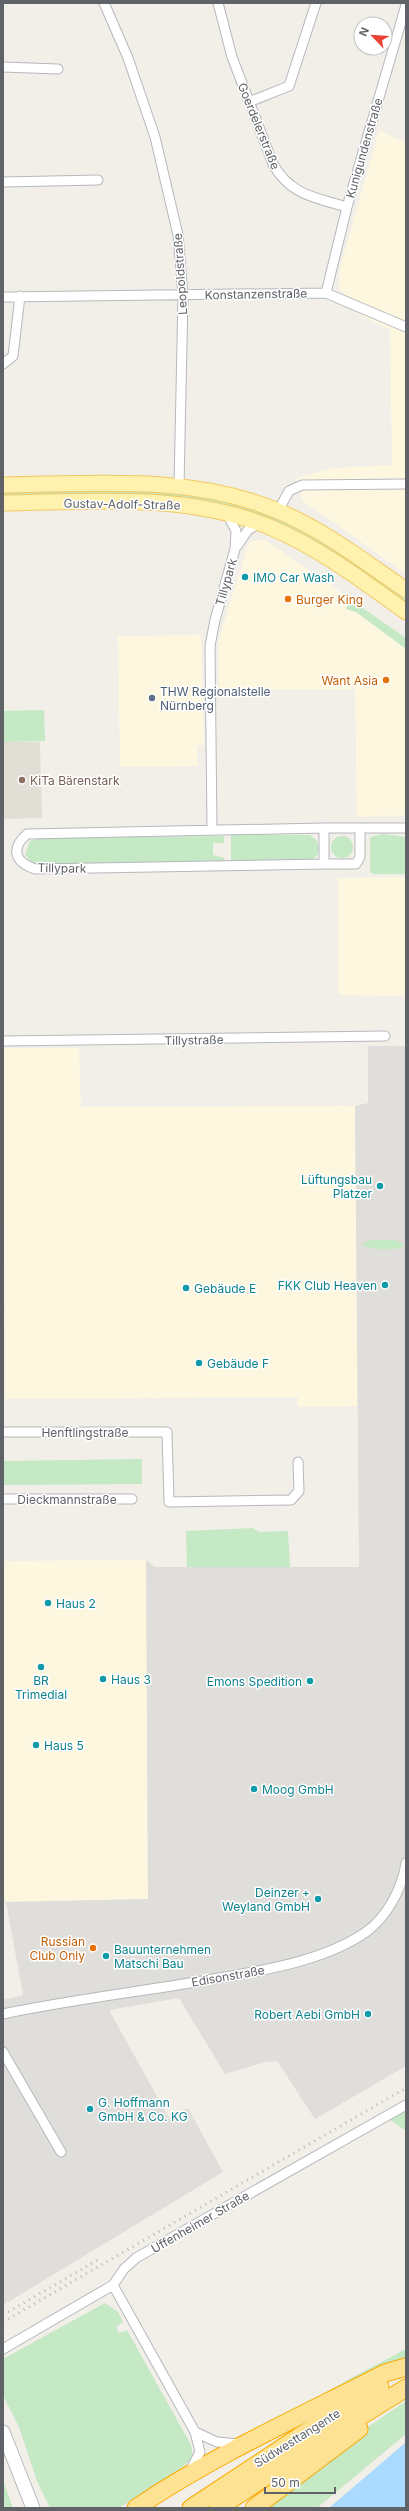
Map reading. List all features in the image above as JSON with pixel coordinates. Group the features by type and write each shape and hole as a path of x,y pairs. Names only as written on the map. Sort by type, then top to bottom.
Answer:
{"highway":[{"path":"136,2508 187,2476 245,2444 385,2373 406,2367"},
{"name":"Südwesttangente","path":"191,2508 300,2436 406,2372"},
{"name":"Südwesttangente","path":"218,2508 308,2449 406,2388"},
{"path":"254,2508 406,2394"}],"main road":[{"name":"Gustav-Adolf-Straße","path":"3,485 124,484 179,486 229,495 278,511 329,537 406,590"},
{"name":"Gustav-Adolf-Straße","path":"3,503 162,503 226,512 259,523 293,538 323,555 406,612"}],"street":[{"name":"Leopoldstraße","path":"104,3 128,58 155,137 178,235 183,296 179,486"},
{"name":"Goerdelerstraße","path":"218,3 232,57 273,164 282,180 305,194 347,207"},
{"path":"249,102 289,86 316,3"},
{"name":"Kunigundenstraße","path":"326,293 347,207 406,5"},
{"path":"3,67 58,69"},
{"path":"3,182 98,180"},
{"name":"Konstanzenstraße","path":"3,297 183,296 326,293 406,326"},
{"path":"3,364 13,356 20,296"},
{"path":"278,511 286,495 298,486 406,484"},
{"name":"Tillypark","path":"212,830 210,646 215,620 235,548 234,526 226,512"},
{"name":"Tillypark","path":"235,548 248,530 259,523"},
{"path":"324,828 324,864"},
{"name":"Tillypark","path":"360,828 360,857 356,864 35,869 26,866 19,859 17,851 20,840 27,834 324,828 360,828 406,828"},
{"name":"Tillystraße","path":"3,1040 385,1036"},
{"name":"Henftlingstraße","path":"3,1432 167,1432 169,1502 291,1500 299,1491 298,1462"},
{"name":"Dieckmannstraße","path":"3,1499 132,1499"},
{"name":"Edisonstraße","path":"3,2014 260,1970 330,1950 366,1932 388,1910 396,1895 406,1863"},
{"path":"3,2052 60,2152"},
{"name":"Uffenheimer Straße","path":"3,2349 113,2285 124,2269 136,2258 406,2105"},
{"path":"113,2285 195,2432 200,2452 187,2476"},
{"path":"3,2432 33,2508"},
{"name":"Südwesttangente","path":"195,2432 217,2442 245,2444"}],"shaded area":[{"path":"379,131 406,143 406,574 303,501 296,478 333,468 392,465 390,330 361,315 339,287 340,268"},
{"path":"264,539 406,638 406,815 357,817 355,689 219,690 219,639 249,542"},
{"path":"201,635 204,745 197,746 198,766 120,767 118,636"},
{"name":"KiTa Bärenstark","path":"3,742 40,742 42,818 3,819"},
{"path":"406,877 406,996 338,995 338,878"},
{"path":"368,1046 406,1046 406,2066 315,2119 277,2061 265,2062 225,2074 179,1998 109,2010 169,2118 188,2108 223,2172 3,2305 3,2000 23,1995 6,1902 148,1899 146,1560 155,1567 359,1567 355,1106 368,1103"},
{"path":"3,1048 79,1048 81,1107 355,1106 358,1406 298,1407 298,1397 5,1399"},
{"path":"146,1560 148,1899 6,1902 3,1894 3,1561"}],"green space":[{"path":"108,490 180,492 236,503 300,527 406,597 406,602 346,562 253,516 3,499 3,491"},
{"path":"350,599 406,638 406,649 356,612 346,609"},
{"path":"44,710 45,741 3,742 3,711"},
{"path":"383,834 406,837 406,874 374,874 370,872 370,837"},
{"path":"231,835 310,835 317,841 319,847 316,857 310,861 231,862"},
{"path":"224,836 224,843 213,843 213,855 224,858 225,862 37,865 30,861 25,854 30,841 40,838"},
{"path":"338,836 346,836 353,843 353,851 346,858 338,858 331,851 331,843"},
{"path":"369,1240 394,1240 403,1243 404,1246 396,1249 383,1249 370,1248 362,1245"},
{"path":"142,1459 142,1484 3,1485 3,1461"},
{"path":"253,1528 259,1532 288,1531 290,1567 187,1567 186,1531"},
{"path":"406,2110 406,2131 389,2119"},
{"path":"105,2303 118,2312 123,2322 116,2327 119,2333 127,2330 191,2445 193,2457 183,2467 119,2508 50,2508 37,2481 19,2427 3,2395 3,2359"},
{"path":"406,2349 406,2359 281,2421 351,2378"},
{"path":"406,2401 406,2434 317,2508 261,2508 353,2437"},
{"path":"3,2480 13,2508 3,2508"}],"water":[{"path":"406,2442 406,2508 329,2508 405,2443"}],"railway":[{"path":"3,2322 406,2088"},
{"path":"3,2315 101,2258"}],"place":[{"name":"IMO Car Wash","path":"245,577"},
{"name":"Burger King","path":"288,599"},
{"name":"Want Asia","path":"386,680"},
{"name":"THW Regionalstelle Nürnberg","path":"152,698"},
{"name":"KiTa Bärenstark","path":"22,780"},
{"name":"Lüftungsbau Platzer","path":"380,1186"},
{"name":"FKK Club Heaven","path":"385,1285"},
{"name":"Gebäude E","path":"186,1288"},
{"name":"Gebäude F","path":"199,1363"},
{"name":"Haus 2","path":"48,1603"},
{"name":"BR Trimedial","path":"41,1667"},
{"name":"Haus 3","path":"103,1679"},
{"name":"Emons Spedition","path":"310,1681"},
{"name":"Haus 5","path":"36,1745"},
{"name":"Moog GmbH","path":"254,1789"},
{"name":"Deinzer + Weyland GmbH","path":"318,1899"},
{"name":"Russian Club Only","path":"93,1948"},
{"name":"Bauunternehmen Matschi Bau","path":"106,1956"},
{"name":"Robert Aebi GmbH","path":"368,2014"},
{"name":"G. Hoffmann GmbH & Co. KG","path":"90,2109"}]}
